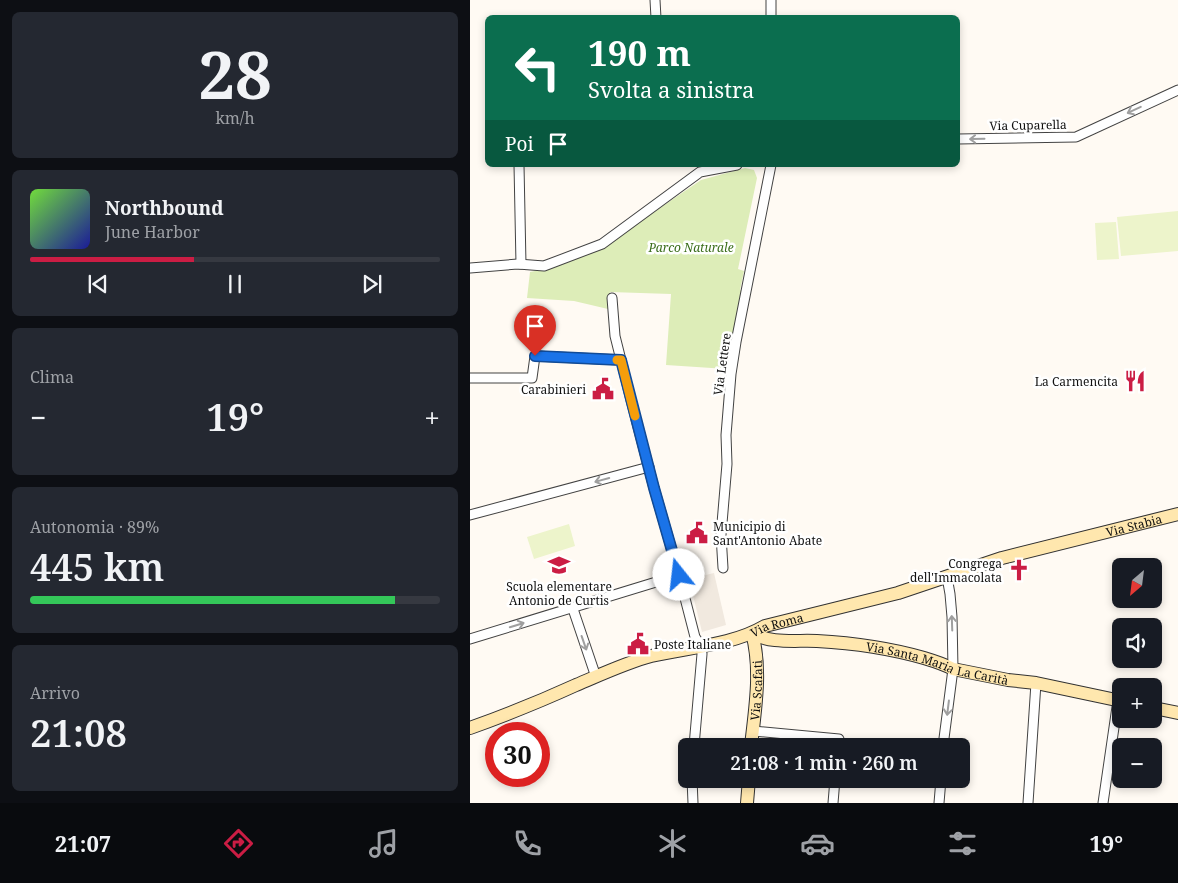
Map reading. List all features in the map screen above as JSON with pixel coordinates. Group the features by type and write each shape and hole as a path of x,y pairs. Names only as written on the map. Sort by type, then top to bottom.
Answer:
{"main road":[{"name":"Via Stabia","path":"1090,536 1178,514"},
{"name":"Via Roma","path":"470,728 650,656 752,633 765,626 898,593 1002,558 1090,536"},
{"name":"Via Santa Maria La Carità","path":"752,633 769,640 849,643 904,653 946,665 953,669 1008,680 1036,683 1112,699"},
{"name":"Via Scafati","path":"752,633 755,643 757,683 752,738"},
{"path":"1162,710 1178,713"},
{"path":"747,803 748,788"}],"street":[{"path":"655,0 656,15"},
{"path":"771,0 771,15"},
{"name":"Via Cuparella","path":"960,139 1076,137 1178,90"},
{"path":"519,167 521,264"},
{"path":"470,268 521,264 544,266 602,244 700,172 726,167"},
{"name":"Via Lettere","path":"723,568 721,535 727,464 726,435 732,374 736,342 771,167"},
{"path":"612,298 615,336 621,360 694,638 701,646 702,654 695,738"},
{"path":"470,378 532,378 535,356 621,360"},
{"path":"470,515 649,467"},
{"path":"470,640 679,575"},
{"path":"944,738 953,669 952,618 947,577"},
{"path":"573,609 596,677"},
{"path":"1028,803 1036,683"},
{"path":"1103,803 1116,728"},
{"path":"753,731 827,738"},
{"path":"692,788 693,803"},
{"path":"833,803 834,788"},
{"path":"939,803 940,788"}],"green space":[{"name":"Parco Naturale","path":"745,168 754,170 757,178 738,269 744,271 740,290 742,291 727,369 666,365 671,294 610,292 608,309 574,301 527,298 530,272 545,269 607,244 701,180"},
{"path":"1178,211 1178,251 1121,256 1117,217"},
{"path":"1116,222 1119,259 1097,260 1095,223"},
{"path":"569,524 575,546 534,559 527,537"}],"shaded area":[{"path":"714,573 726,625 702,632 689,579"}],"slow traffic":[{"path":"617,360 621,360 635,416"}],"place":[{"name":"La Carmencita","path":"1135,381"},
{"name":"Carabinieri","path":"603,389"},
{"name":"Municipio di Sant'Antonio Abate","path":"697,533"},
{"name":"Scuola elementare Antonio de Curtis","path":"559,565"},
{"name":"Congrega dell'Immacolata","path":"1019,570"},
{"name":"Poste Italiane","path":"638,644"}],"route":[{"path":"535,356 621,360 679,575"}]}
